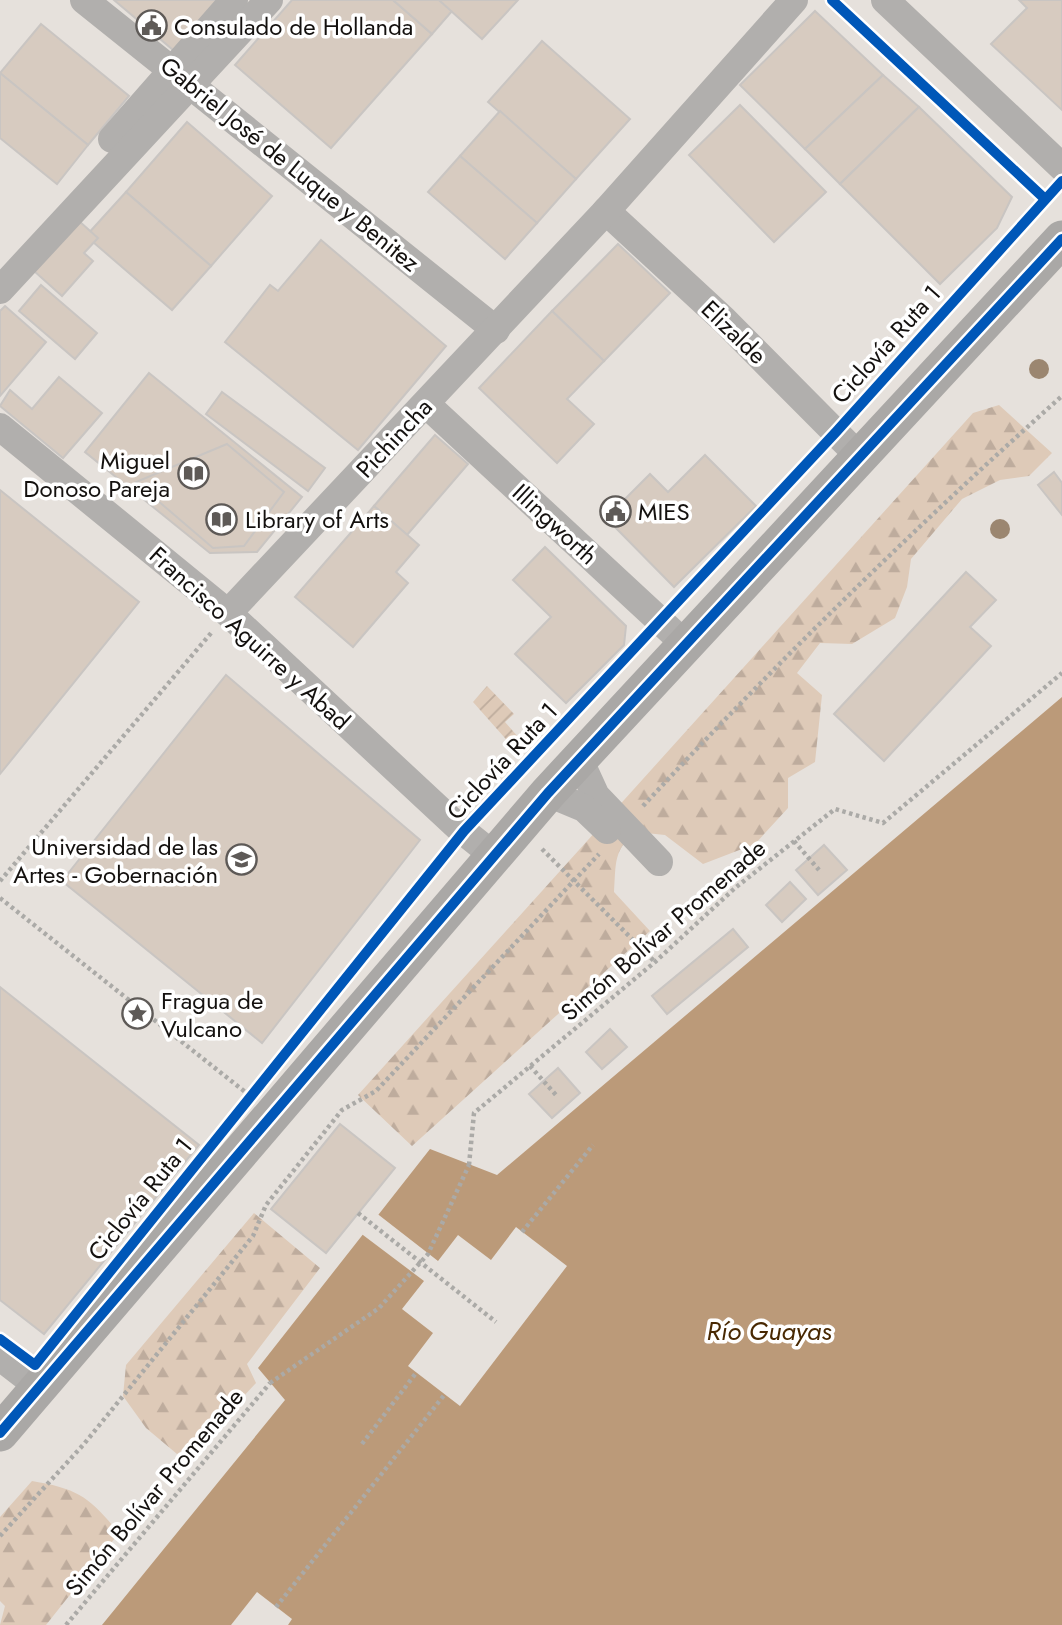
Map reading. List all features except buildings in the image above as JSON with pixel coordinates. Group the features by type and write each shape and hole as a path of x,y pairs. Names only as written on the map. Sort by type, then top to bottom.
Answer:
{"main road":[{"path":"0,1433 262,1098 493,855 859,456 995,315 1062,239"}],"street":[{"name":"Gabriel José de Luque y Benitez","path":"84,0 496,330"},
{"path":"0,290 181,76 234,0"},
{"path":"0,267 181,76 269,0"},
{"name":"Pichincha","path":"228,613 606,211 794,0"},
{"path":"885,0 1062,167"},
{"name":"Elizalde","path":"606,211 724,320 859,456"},
{"name":"Illingworth","path":"426,404 685,644"},
{"name":"Francisco Aguirre y Abad","path":"0,427 228,613 458,827 493,855"},
{"path":"579,759 596,796 619,832"},
{"path":"548,793 584,808 619,832 654,868"},
{"path":"0,1357 38,1386"}],"path":[{"path":"0,1536 84,1444 253,1236 266,1205 342,1111 376,1091 732,710 999,453 1062,396"},
{"path":"0,881 228,613"},
{"path":"519,826 655,962"},
{"path":"794,841 819,870"},
{"path":"0,898 262,1098"},
{"path":"530,1066 556,1095"},
{"path":"241,1106 262,1098"},
{"path":"522,1232 593,1145"},
{"path":"358,1213 496,1322"},
{"path":"362,1444 416,1373"},
{"path":"276,1607 444,1394"}],"green space":[{"path":"999,405 1052,453 1029,476 1000,480 962,499 911,559 907,587 895,618 852,644 820,643 797,673 822,695 815,762 788,778 788,808 755,844 703,864 665,835 636,832 629,838 617,858 614,892 650,931 412,1146 358,1095 973,413"},
{"path":"487,686 514,714 505,722 520,739 513,747 473,702"},
{"path":"254,1213 320,1268 247,1364 256,1383 211,1431 177,1454 146,1428 123,1396 126,1365"},
{"path":"32,1481 61,1487 82,1496 119,1533 46,1625 0,1625 5,1606 0,1601 0,1517"}],"water":[{"name":"Río Guayas","path":"1062,697 1062,1625 102,1625 285,1400 258,1368 430,1149 497,1175"}],"pier":[{"path":"375,1212 438,1261 458,1235 491,1260 516,1227 567,1266 460,1406 408,1366 433,1333 402,1309 424,1281 359,1232"},
{"path":"257,1592 292,1619 288,1625 231,1625"}],"cycle path":[{"path":"832,0 1045,199"},
{"name":"Ciclovía Ruta 1","path":"0,1339 35,1365 464,831 836,432 1062,181"},
{"path":"0,1433 548,793 1062,239"}],"place":[{"name":"Consulado de Hollanda","path":"151,26"},
{"name":"Miguel Donoso Pareja","path":"193,474"},
{"name":"MIES","path":"615,511"},
{"name":"Library of Arts","path":"222,519"},
{"name":"Universidad de las Artes - Gobernación","path":"241,860"},
{"name":"Fragua de Vulcano","path":"138,1014"}]}
